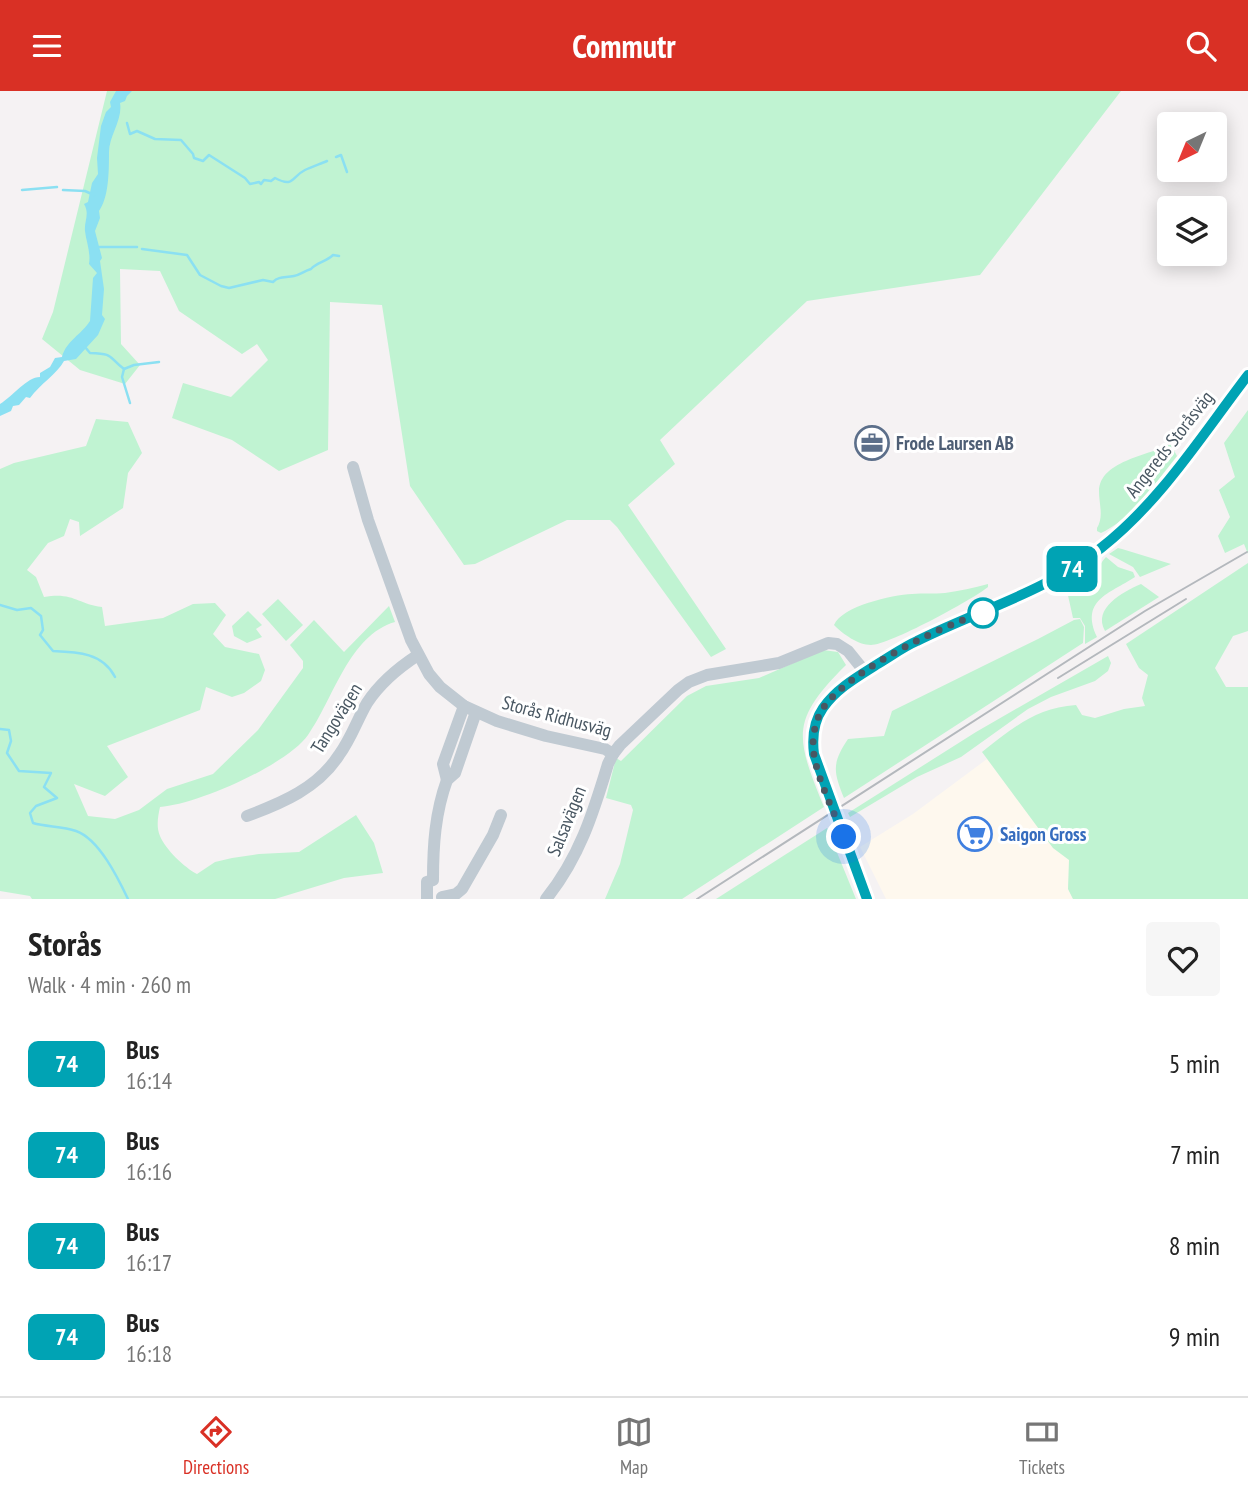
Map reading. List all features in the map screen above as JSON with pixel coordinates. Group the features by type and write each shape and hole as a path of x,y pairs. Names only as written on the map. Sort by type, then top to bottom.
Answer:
{"street":[{"name":"Angereds Storåsväg","path":"867,899 822,781 813,743 820,713 838,692 916,641 1053,580 1101,548 1141,511 1175,473 1248,375"},
{"name":"Storås Ridhusväg","path":"353,467 368,520 418,655 440,687 470,709 529,732 605,749 613,754 673,694 699,677 779,663 828,643 837,644 848,651 865,672"},
{"name":"Tangovägen","path":"247,815 289,799 317,779 338,757 377,689 418,655"},
{"path":"433,880 434,832 447,780 455,773 470,709"},
{"name":"Salsavägen","path":"546,899 571,864 585,836 613,754"},
{"path":"433,880 441,887 442,898 462,889 493,835 501,814"},
{"path":"427,899 427,882 433,880"}],"shaded area":[{"path":"987,759 1053,848 1070,860 1068,889 1073,899 886,899 860,847 913,814"}],"green space":[{"path":"107,91 1121,91 980,275 807,301 660,440 675,464 628,505 726,649 711,657 610,520 567,520 475,564 464,565 410,486 382,305 330,302 328,450 279,471 232,440 172,418 183,383 231,397 268,360 257,344 242,354 179,311 160,271 120,269 121,344 140,365 125,384 80,370 42,339 53,312"},
{"path":"1248,410 1248,554 1244,544 1225,553 1218,536 1230,517 1219,490 1235,477 1224,443"},
{"path":"96,419 128,422 142,453 128,473 123,508 80,536 79,522 70,519 64,536 48,543 27,570 36,577 44,597 69,597 102,607 105,626 163,618 193,604 215,603 226,615 213,634 225,647 259,654 265,670 261,681 244,693 232,697 206,687 200,710 107,746 128,777 105,796 74,784 88,816 115,819 139,810 167,789 213,774 258,730 303,668 303,661 290,645 314,620 344,652 389,606 395,622 379,629 354,654 317,721 297,747 240,782 176,805 160,807 158,821 159,833 166,847 181,863 197,874 215,862 232,858 299,852 356,815 374,843 383,873 344,878 275,899 32,899 30,896 0,891 0,469 14,463 86,446"},
{"path":"1171,445 1177,456 1152,488 1134,509 1113,526 1101,533 1097,531 1101,515 1099,491 1101,481 1107,473 1126,461"},
{"path":"1118,548 1171,564 1140,577 1133,567 1109,554"},
{"path":"1106,557 1118,567 1133,572 1135,577 1100,599 1092,614 1097,637 1085,644 1085,626 1080,618 1073,618 1067,591 1082,580 1089,579"},
{"path":"1248,563 1248,631 1233,636 1215,668 1226,687 1248,687 1248,899 1073,899 1068,889 1069,860 1053,848 982,752 1025,721 1048,710 1076,705 1082,715 1095,718 1145,706 1142,698 1148,675 1139,668 1126,644"},
{"path":"988,584 988,587 949,611 881,643 861,643 834,625 847,612 881,599 945,593"},
{"path":"1141,584 1159,597 1105,631 1102,623 1106,608 1118,596"},
{"path":"278,599 303,625 286,641 262,614"},
{"path":"248,611 262,625 256,629 262,637 247,643 234,636 232,626"},
{"path":"1080,619 1084,627 1083,643 844,798 836,767 848,739 884,736 892,711"},
{"path":"823,650 838,652 846,665 815,701 803,731 808,764 824,807 682,899 605,899 620,864 633,810 631,805 606,798 616,758 621,761 687,696 706,686 759,678"},
{"path":"1108,656 1111,663 1108,671 1095,681 1051,697 1028,709 961,757 917,777 850,817 848,813 976,732"},
{"path":"827,828 856,899 716,899"}],"water":[{"path":"116,91 132,91 125,101 120,103 120,115 110,146 107,191 95,231 102,258 102,315 105,319 98,335 76,359 64,361 30,398 26,397 19,405 13,406 11,411 0,416 0,404 25,383 40,377 40,373 50,367 55,358 62,357 67,346 90,321 93,278 97,273 89,264 85,231 87,211 84,204 88,202 92,183 98,174 101,126"}],"waterway":[{"path":"127,123 130,134 137,131 155,139 181,140 194,158 203,161 209,155 250,184 261,184 264,180 271,181 275,178 289,182 305,170 327,161"},
{"path":"336,157 341,155 347,172"},
{"path":"22,190 57,187"},
{"path":"63,190 85,191 94,195"},
{"path":"99,247 137,247"},
{"path":"142,249 187,255 200,275 229,288 263,280 273,282 311,269 333,255 339,256"},
{"path":"85,347 90,353 110,356 124,369"},
{"path":"124,369 159,362"},
{"path":"124,369 122,377 130,403"},
{"path":"0,605 17,610 31,608 41,616 43,630 40,635 53,651 80,653 97,658 115,677"},
{"path":"0,729 9,730 11,741 7,753 19,771 51,773 44,787 57,798 36,806 30,813 33,823 71,829 84,835 107,860 128,899"}],"tram line":[{"path":"697,899 1145,611 1247,552"},
{"path":"1058,678 1186,599"}],"bus line":[{"name":"74","path":"867,899 814,754 816,723 825,705 849,683 916,641 1027,594 1062,575 1101,548 1132,521 1175,473 1248,375"}],"place":[{"name":"Frode Laursen AB","path":"872,443"},
{"name":"Saigon Gross","path":"975,834"}],"route":[{"path":"844,837 814,754 814,735 820,713 849,683 916,641 983,613"}]}
